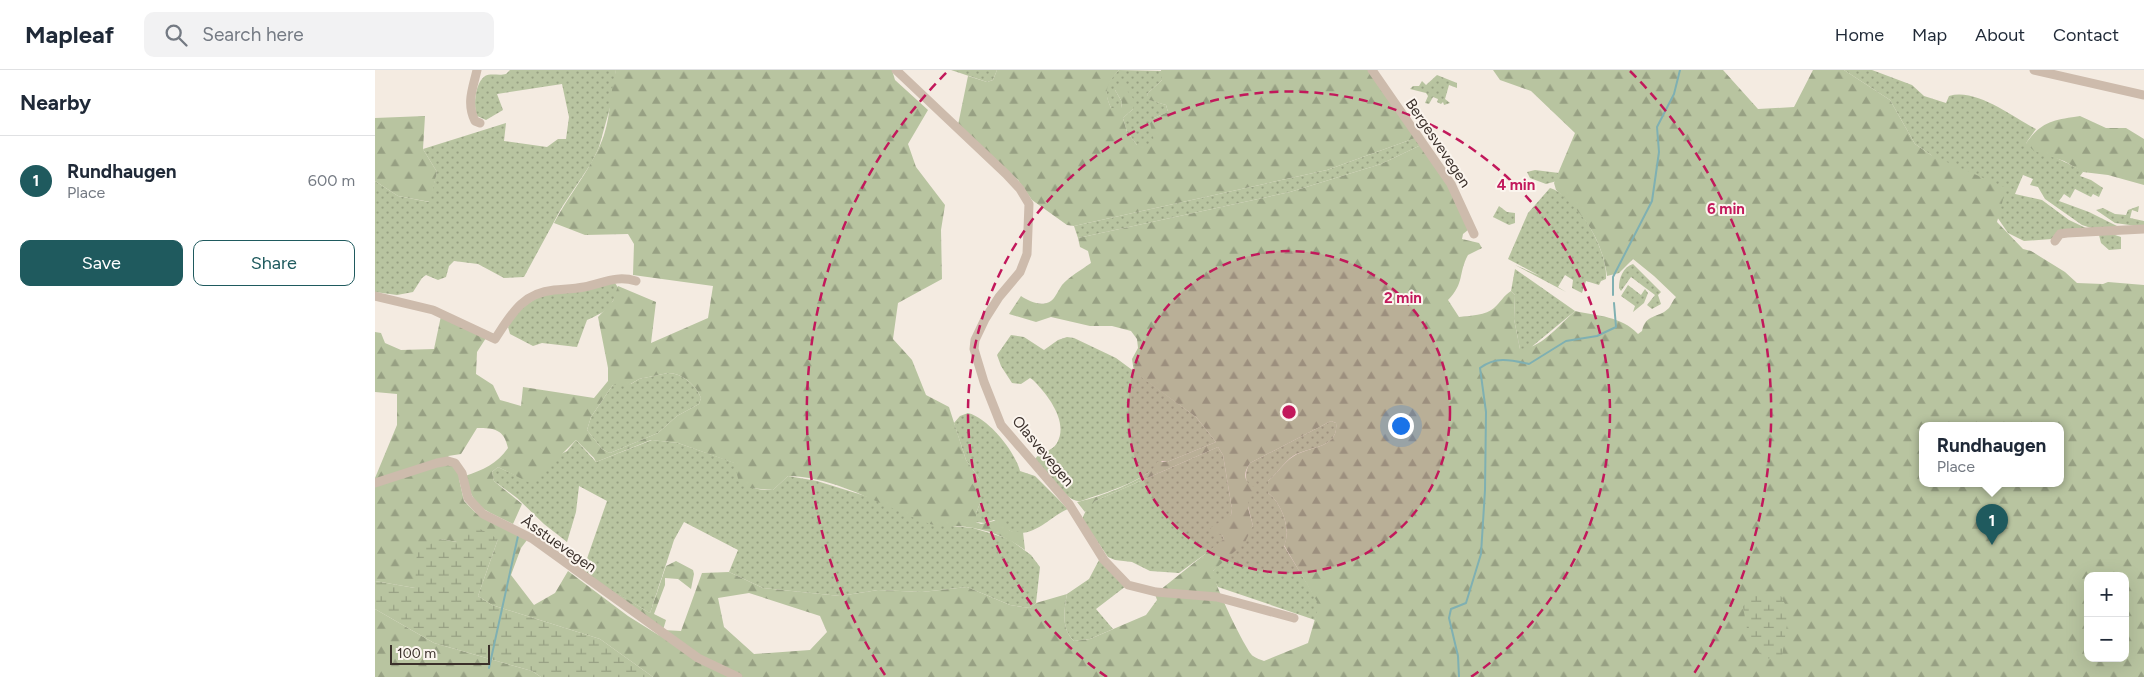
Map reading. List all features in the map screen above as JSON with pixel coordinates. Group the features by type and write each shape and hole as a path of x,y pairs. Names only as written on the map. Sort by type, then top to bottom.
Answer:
{"street":[{"path":"477,70 470,96 470,105 475,121 480,123"},
{"name":"Olasvevegen","path":"896,70 1006,174 1020,189 1029,204 1028,240 1024,265 991,308 975,340 974,349 984,382 1001,425 1069,504 1104,560 1128,586 1155,592 1217,597 1294,618"},
{"name":"Bergesvevegen","path":"1372,70 1451,184 1474,234"},
{"path":"2034,70 2144,95"},
{"path":"2055,241 2060,234 2067,233 2144,229"},
{"path":"375,296 439,312 495,339 510,314 531,296 540,292 584,287 608,279 622,278 636,281"},
{"name":"Åsstuevegen","path":"375,483 437,463 449,461 455,463 462,473 467,498 483,514 533,539 698,658 738,677"}],"green space":[{"path":"510,70 616,70 611,104 599,147 592,162 562,207 524,277 504,278 478,264 454,261 449,266 446,277 438,280 426,275 413,292 397,295 375,292 375,181 398,196 429,202 437,172 423,149 506,123 504,141 547,147 558,139 566,139 569,117 562,84 497,94 503,110 486,120 477,116 475,107 476,95 482,79 487,75 506,74"},
{"path":"616,70 892,70 895,80 928,110 908,144 916,167 945,205 941,230 942,279 898,303 893,339 912,360 926,395 949,407 966,460 979,478 981,486 981,501 976,513 976,522 981,524 998,520 1010,531 1023,532 1025,550 1001,536 984,531 966,527 930,524 861,494 825,482 788,476 773,490 749,488 739,482 734,463 678,443 651,440 596,462 576,440 532,484 498,467 492,472 494,481 522,504 513,524 481,507 472,496 464,476 459,479 464,501 476,513 527,540 521,548 511,575 534,605 555,593 568,571 628,616 660,636 605,586 650,613 666,566 676,561 693,570 694,574 691,589 678,579 665,578 665,585 654,614 666,620 663,630 681,631 702,573 729,572 763,588 840,596 878,590 922,592 967,587 1010,605 1030,608 1036,603 1067,594 1064,613 1067,631 1074,641 1090,639 1146,615 1157,600 1155,594 1224,539 1222,535 1212,535 1210,528 1231,515 1232,509 1223,455 1218,447 1095,501 1085,512 1077,502 1108,493 1134,481 1145,475 1157,462 1167,462 1216,442 1196,417 1134,372 1132,359 1138,348 1137,339 1131,331 1112,326 1090,326 1051,317 1036,322 1009,314 1021,296 1042,304 1050,301 1065,282 1091,263 1088,251 1080,247 1078,238 1290,192 1381,164 1423,144 1448,180 1468,230 1463,234 1462,239 1479,243 1482,248 1468,255 1457,288 1448,300 1459,317 1478,315 1491,310 1511,291 1515,295 1514,319 1520,349 1528,348 1543,340 1575,311 1617,320 1638,334 1642,331 1646,321 1669,308 1676,297 1633,259 1619,273 1607,276 1601,250 1590,228 1575,208 1556,190 1554,183 1575,133 1531,91 1500,80 1493,70 1723,70 1758,109 1794,107 1813,70 1844,70 1890,100 1915,144 1931,155 2006,188 1997,222 2023,249 2031,251 2065,272 2077,283 2103,284 2108,282 2144,285 2144,677 653,677 600,639 492,605 478,596 498,539 457,542 440,539 415,588 375,581 375,478 397,425 397,394 375,392 375,332 381,333 385,343 401,350 434,349 441,316 486,338 477,352 476,374 493,385 500,400 521,406 523,387 594,398 608,381 608,368 598,317 613,301 618,286 656,302 651,343 708,318 713,286 633,275 634,244 628,234 585,235 554,223 594,158 606,127","holes":["668,373 683,377 696,389 701,398 699,404 677,416 658,433 610,453 602,449 587,430 591,417 613,385 629,385 639,379","1331,421 1336,423 1336,431 1333,438 1322,446 1294,456 1268,481 1268,493 1281,509 1286,524 1287,532 1284,545 1319,605 1308,643 1264,661 1253,656 1243,641 1223,600 1213,571 1245,542 1253,526 1248,506 1250,498 1259,489 1250,485 1246,479 1245,476 1250,463","477,428 493,429 501,433 508,448 504,454 489,466 465,476 448,456 461,454","749,593 820,616 827,632 810,650 754,654 724,627 718,598"]},
{"path":"951,70 997,70 993,80 987,82"},
{"path":"997,70 1119,70 1107,88 1107,97 1111,108 1121,108 1122,102 1115,90 1115,85 1123,85 1135,101 1133,109 1123,118 1127,132 1137,145 1155,145 1150,123 1154,118 1168,112 1166,105 1149,100 1147,94 1162,80 1161,70 1371,70 1418,137 1327,170 1074,226 1067,225 1032,200 1018,180 958,125 968,76 987,82 993,80"},
{"path":"1119,70 1163,71 1162,80 1147,94 1150,100 1166,105 1168,112 1154,118 1156,145 1137,145 1127,132 1123,118 1133,109 1115,85 1115,90 1122,102 1121,108 1111,108 1106,92 1108,83"},
{"path":"1844,70 1872,70 1912,85 1924,96 1946,103 1949,96 1971,96 2005,111 2036,129 2026,143 2081,170 2083,172 2080,176 2091,180 2103,188 2099,197 2093,194 2091,197 2075,189 2070,198 2064,194 2059,201 2089,212 2123,229 2097,230 2082,225 2045,199 2038,187 2030,185 2033,179 2023,175 2015,194 2042,200 2069,220 2088,229 2052,239 2024,241 2008,233 1995,214 1931,155 1915,144 1890,100"},
{"path":"1437,75 1457,83 1457,88 1449,85 1445,99 1450,103 1444,105 1443,102 1441,104 1437,102 1438,99 1433,97 1429,104 1425,103 1428,96 1426,93 1410,89 1413,86 1419,86 1422,81 1426,85"},
{"path":"425,116 423,149 437,172 430,202 398,196 375,181 375,118"},
{"path":"2080,116 2106,128 2126,128 2144,139 2144,185 2108,175 2083,172 2064,161 2034,151 2026,143 2038,130 2049,123"},
{"path":"1418,137 1423,144 1381,164 1290,192 1078,238 1074,226 1327,170"},
{"path":"1535,170 1559,173 1557,181 1546,184 1530,178 1527,172"},
{"path":"1550,188 1561,193 1581,213 1597,240 1602,254 1606,279 1601,281 1599,285 1586,281 1582,293 1572,288 1573,280 1565,275 1558,287 1566,292 1515,265 1540,276 1508,259 1528,213"},
{"path":"1499,206 1507,212 1515,213 1515,223 1509,225 1493,217"},
{"path":"2139,206 2138,212 2132,210 2130,218 2144,221 2144,227 2115,223 2096,210 2103,208 2115,214 2126,215 2128,210"},
{"path":"2112,234 2121,237 2121,249 2109,250 2101,243 2099,235"},
{"path":"1633,264 1661,292 1658,295 1661,304 1652,309 1647,305 1655,295 1631,277 1621,291 1619,288 1622,273"},
{"path":"1515,269 1575,311 1529,349 1520,349 1514,319 1515,295 1511,291"},
{"path":"615,283 619,289 613,301 603,312 587,320 577,347 542,343 533,346 510,334 508,327 517,313 541,296 569,289"},
{"path":"1628,285 1641,295 1645,289 1648,293 1644,303 1633,312 1635,306 1621,296"},
{"path":"1011,335 1024,337 1044,350 1058,340 1067,337 1074,338 1116,358 1196,417 1216,442 1167,462 1162,461 1154,469 1124,486 1081,501 1075,501 1056,485 1035,459 1057,443 1060,435 1059,418 1045,393 1033,380 1030,378 1021,384 1012,383 1001,366 997,355"},
{"path":"668,373 683,377 692,384 701,398 699,404 677,416 658,433 610,453 602,449 587,430 591,417 613,385 631,384 639,379"},
{"path":"968,413 984,421 1000,436 1013,454 1020,471 1035,476 1068,509 1034,530 1026,532 1010,531 994,520 985,523 976,522 976,513 981,501 979,478 966,460 954,423 960,416"},
{"path":"1331,421 1336,423 1336,431 1333,438 1322,446 1293,456 1268,481 1268,493 1273,497 1281,510 1286,525 1287,532 1284,546 1320,605 1315,620 1218,587 1212,577 1213,571 1253,526 1247,502 1250,496 1246,471 1250,463"},
{"path":"576,440 596,462 652,440 678,443 735,463 743,482 752,488 773,490 788,476 817,481 875,499 931,524 973,528 1009,539 1031,555 1040,567 1036,603 1030,608 1010,605 967,587 922,592 878,590 840,596 763,588 729,572 738,550 684,522 674,540 650,613 582,573 607,501 579,486 576,512 567,542 544,524 517,498 494,481 492,472 498,467 517,476 567,451"},
{"path":"1218,447 1223,455 1232,509 1231,515 1217,534 1222,535 1224,539 1219,544 1179,573 1150,571 1132,562 1115,560 1108,557 1082,519 1088,506 1095,501"},
{"path":"473,525 498,539 478,596 492,605 600,639 653,677 541,677 532,671 434,643 375,609 375,581 415,588 417,551 440,539 457,542"},
{"path":"1099,560 1126,586 1096,609 1113,629 1090,639 1074,641 1065,625 1064,613 1067,594 1089,579"},
{"path":"1751,591 1781,596 1789,612 1782,656 1776,659 1763,658 1748,634 1743,607"},
{"path":"375,609 434,643 532,671 541,677 375,677"}],"waterway":[{"path":"1613,295 1613,277 1652,201 1659,152 1657,127 1674,94 1680,70"},
{"path":"1459,677 1458,656 1449,618 1451,609 1466,603 1481,554 1485,490 1486,412 1480,368 1498,360 1510,360 1529,364 1566,341 1597,336 1616,327 1614,303"},
{"path":"489,668 518,536"}],"place":[{"name":"Rundhaugen","path":"1992,545"}]}
